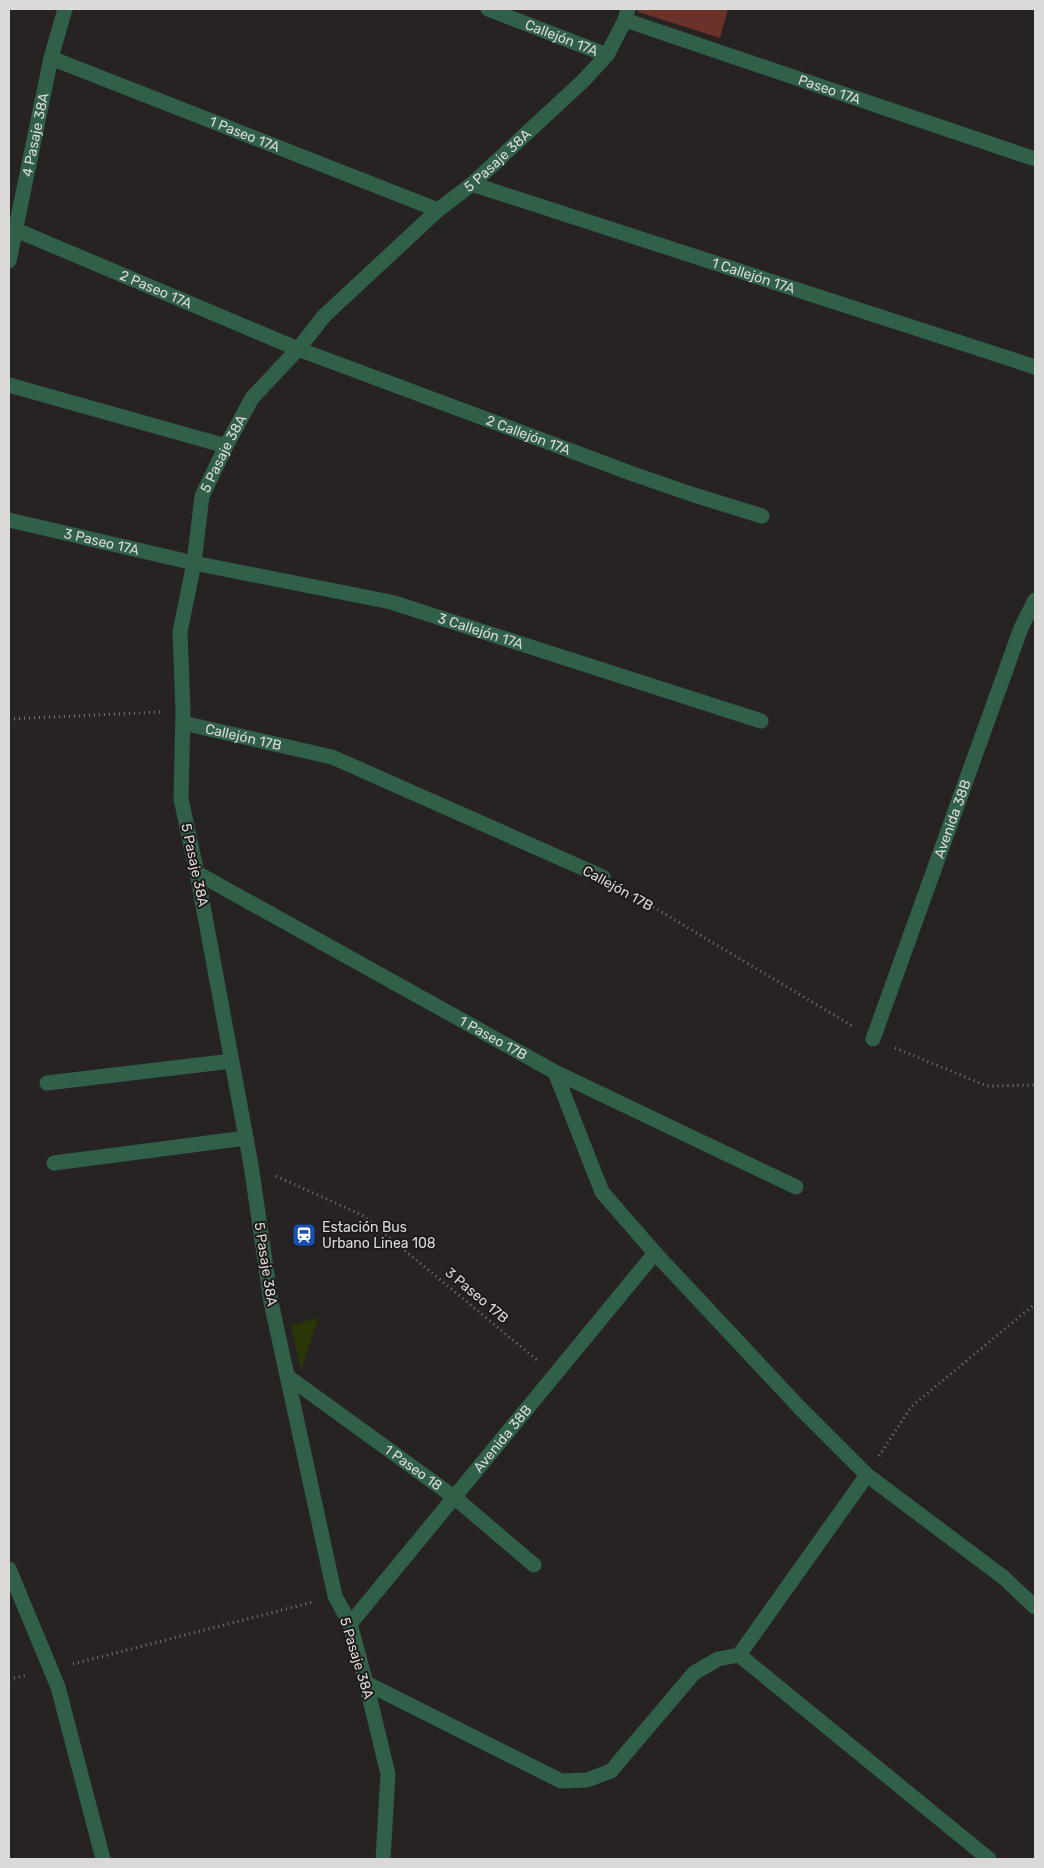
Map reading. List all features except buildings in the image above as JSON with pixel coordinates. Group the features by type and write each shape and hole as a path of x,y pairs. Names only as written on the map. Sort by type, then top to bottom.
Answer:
{"street":[{"name":"4 Pasaje 38A","path":"9,261 51,58 65,9"},
{"name":"Callejón 17A","path":"488,9 607,55"},
{"name":"5 Pasaje 38A","path":"383,1859 388,1774 350,1624 336,1596 287,1376 272,1302 251,1165 232,1060 197,873 181,799 183,716 180,632 194,563 202,496 252,398 298,349 324,316 438,210 472,184 583,80 607,55 626,15"},
{"name":"Paseo 17A","path":"626,15 1035,159"},
{"name":"1 Paseo 17A","path":"51,58 438,210"},
{"name":"1 Callejón 17A","path":"472,184 1035,367"},
{"name":"2 Paseo 17A","path":"16,230 298,349"},
{"name":"2 Callejón 17A","path":"298,349 633,474 762,516"},
{"path":"9,385 226,446"},
{"name":"3 Paseo 17A","path":"9,520 194,563"},
{"name":"3 Callejón 17A","path":"194,563 391,602 761,721"},
{"name":"Avenida 38B","path":"873,1039 1021,628 1035,600"},
{"name":"Callejón 17B","path":"183,716 332,757 603,877"},
{"name":"1 Paseo 17B","path":"197,873 555,1072 796,1187"},
{"path":"47,1083 232,1060"},
{"path":"555,1072 602,1192 655,1253 800,1408 867,1475 1003,1578 1035,1608"},
{"path":"54,1163 246,1138"},
{"name":"Avenida 38B","path":"350,1624 655,1253"},
{"name":"1 Paseo 18","path":"287,1376 454,1497 534,1565"},
{"path":"366,1683 561,1781 587,1780 611,1771 694,1673 718,1659 739,1655 867,1475"},
{"path":"9,1569 58,1687 103,1859"},
{"path":"739,1655 989,1859"}],"path":[{"path":"9,720 183,716"},
{"name":"Callejón 17B","path":"603,877 873,1039 987,1086 1035,1085"},
{"name":"3 Paseo 17B","path":"251,1165 362,1215 555,1374"},
{"path":"867,1475 911,1407 1035,1304"},
{"path":"9,1679 336,1596"}],"green space":[{"path":"319,1317 301,1370 291,1326"}],"place":[{"name":"Estación Bus Urbano Linea 108","path":"304,1235"}]}
